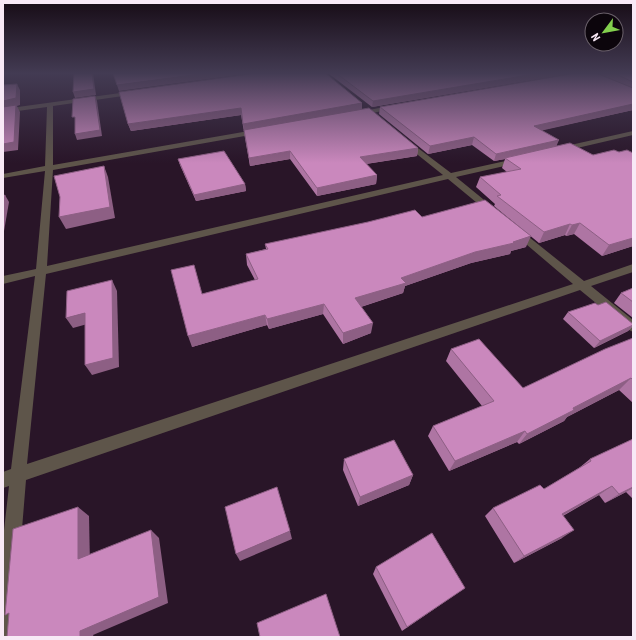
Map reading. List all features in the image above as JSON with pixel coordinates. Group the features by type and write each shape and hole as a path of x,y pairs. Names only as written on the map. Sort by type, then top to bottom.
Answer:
{"street":[{"path":"3,112 65,103"},
{"path":"359,103 381,122"},
{"path":"6,637 10,544 41,271 50,168 50,105"},
{"path":"354,114 400,106"},
{"path":"3,176 268,130"},
{"path":"549,153 633,133"},
{"path":"400,136 497,216"},
{"path":"3,280 526,158"},
{"path":"509,225 633,327"},
{"path":"3,480 633,268"}],"building":[{"path":"73,103 96,103 100,130 75,134 75,117 72,117"},
{"path":"122,103 362,103 243,124 241,108 128,124"},
{"path":"404,103 633,103 534,126 559,140 496,154 474,137 430,146 380,107"},
{"path":"16,105 14,142 3,144 3,107"},
{"path":"369,108 418,148 360,157 377,175 317,188 290,151 249,158 244,130"},
{"path":"570,143 593,155 614,150 619,152 627,150 633,153 633,238 609,245 580,223 570,224 544,232 497,196 501,195 480,177 521,169 505,158"},
{"path":"224,151 245,184 194,195 178,159"},
{"path":"104,166 110,207 59,217 60,197 54,176"},
{"path":"5,195 3,207 3,196"},
{"path":"485,200 531,236 513,242 514,243 475,252 401,278 406,283 355,298 373,323 343,333 324,304 267,319 265,315 188,336 171,270 194,265 202,294 258,279 246,254 268,249 265,244 368,222 415,210 422,217"},
{"path":"112,280 113,358 85,365 85,313 66,318 67,291"},
{"path":"633,288 633,302 621,293"},
{"path":"606,302 633,325 600,341 568,312 595,303 598,305"},
{"path":"633,338 633,380 631,378 527,434 525,431 455,461 433,426 494,401 451,349 479,339 523,388 605,349"},
{"path":"633,439 633,487 619,494 612,486 562,514 574,530 524,556 493,508 540,485 544,489 591,461 590,459"},
{"path":"394,440 413,475 360,497 344,459"},
{"path":"277,487 290,531 236,554 225,507"},
{"path":"78,507 78,559 151,530 159,597 80,631 80,637 7,637 9,613 5,615 13,529"},
{"path":"432,533 465,588 407,627 376,567"},
{"path":"326,594 340,637 260,637 257,623"}]}
